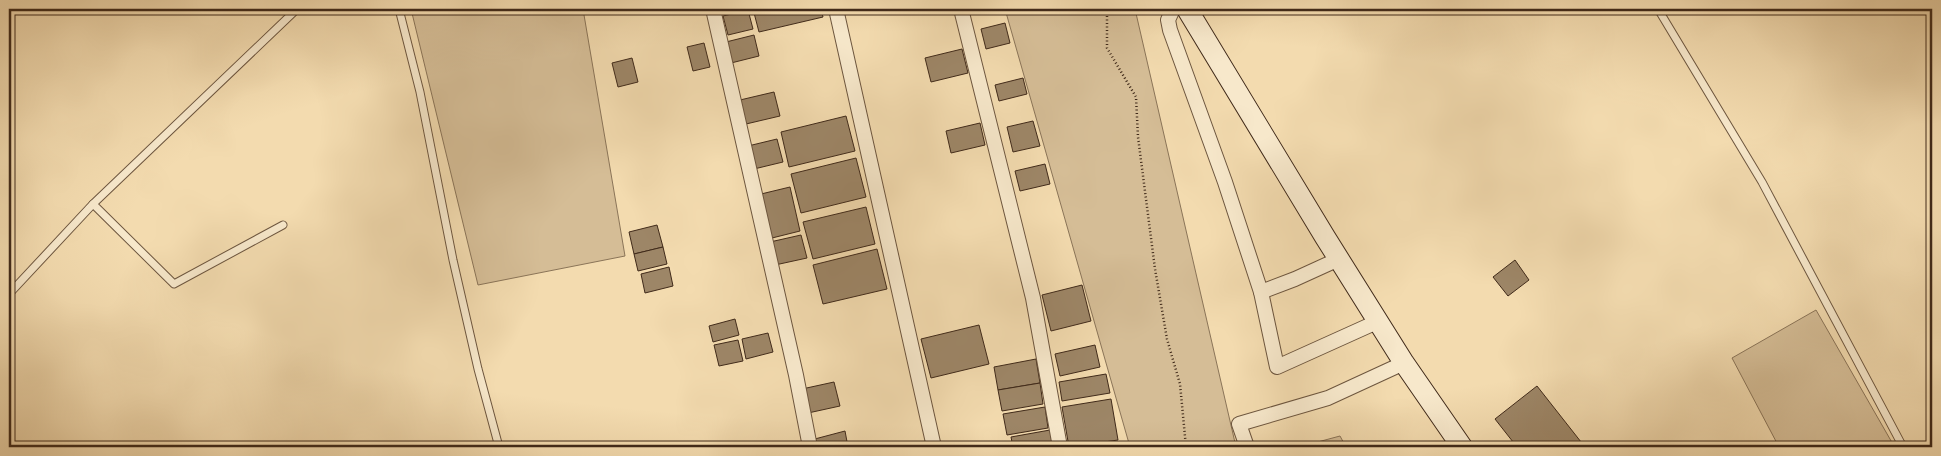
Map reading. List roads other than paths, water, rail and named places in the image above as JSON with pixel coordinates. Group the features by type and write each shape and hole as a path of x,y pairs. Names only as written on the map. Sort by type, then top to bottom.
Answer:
{"street":[{"path":"714,9 796,375 810,447"},
{"path":"836,9 934,447"},
{"path":"961,9 1033,298 1060,447"},
{"path":"1173,9 1168,20 1170,30 1225,182 1261,292 1277,367 1379,322"},
{"path":"1186,9 1404,363 1462,447"},
{"path":"1261,292 1295,280 1339,259"},
{"path":"1247,447 1239,424 1328,398 1404,363"}],"lane":[{"path":"9,294 93,204 297,9"},
{"path":"399,9 420,92 453,260 478,369 499,447"},
{"path":"1658,9 1762,182 1903,447"},
{"path":"93,204 174,284 283,225"}]}
